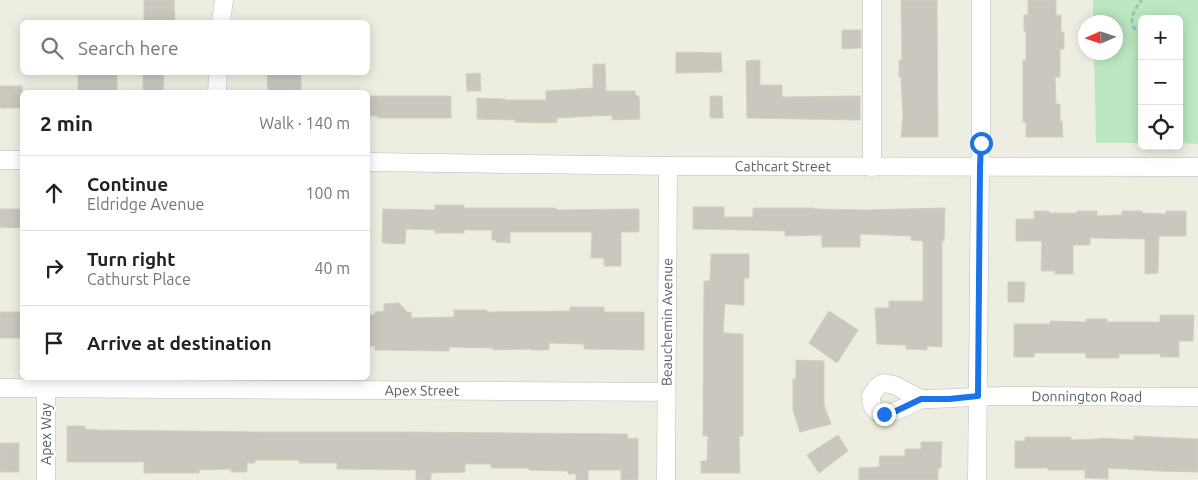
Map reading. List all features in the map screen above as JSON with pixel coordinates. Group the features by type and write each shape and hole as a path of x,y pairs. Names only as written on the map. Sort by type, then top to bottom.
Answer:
{"street":[{"path":"221,20 224,0"},
{"path":"872,0 872,167"},
{"path":"978,480 981,0"},
{"path":"217,90 218,75"},
{"path":"0,160 20,160"},
{"name":"Cathcart Street","path":"370,162 668,166 1198,167"},
{"name":"Beauchemin Avenue","path":"666,480 668,166"},
{"name":"Apex Street","path":"0,388 666,392"},
{"name":"Apex Way","path":"46,388 46,480"},
{"name":"Donnington Road","path":"921,399 978,396 1198,397"}],"path":[{"path":"1138,32 1131,16 1142,0"}],"green space":[{"path":"1093,0 1198,0 1198,144 1183,143 1183,15 1138,15 1138,143 1096,143 1094,60 1123,60 1123,15 1093,15"}],"building":[{"path":"144,0 174,0 175,20 144,20"},
{"path":"901,0 937,0 938,137 901,137 903,116 899,60 902,60"},
{"path":"1028,0 1056,0 1056,15 1061,15 1064,49 1060,49 1060,77 1055,77 1056,104 1060,104 1060,122 1062,121 1063,137 1026,137 1026,122 1023,122 1023,60 1026,60 1024,15 1028,15"},
{"path":"842,30 861,30 861,48 842,49"},
{"path":"676,52 721,53 722,72 676,73"},
{"path":"760,60 760,85 782,85 782,97 860,96 860,120 747,118 746,61"},
{"path":"593,64 605,64 606,91 635,91 635,95 639,96 640,119 612,120 612,115 557,118 557,122 546,123 477,119 477,98 546,100 546,91 593,88"},
{"path":"480,73 481,91 467,91 466,74"},
{"path":"78,75 117,75 117,90 78,90"},
{"path":"143,75 164,75 163,90 143,90"},
{"path":"267,75 301,75 301,90 268,90"},
{"path":"0,86 22,86 22,90 20,90 20,108 0,108"},
{"path":"370,96 451,96 451,118 378,118 378,116 370,116"},
{"path":"710,96 722,96 723,118 710,118"},
{"path":"435,205 464,205 464,208 556,208 556,210 639,209 639,232 621,232 621,266 604,266 604,258 591,258 592,232 510,232 510,243 492,240 492,230 464,230 464,233 435,233 435,230 406,229 405,244 382,243 383,209 435,210"},
{"path":"693,207 724,207 724,217 753,217 753,208 866,210 945,208 944,241 942,241 942,347 927,346 927,350 906,349 906,345 877,344 875,308 889,308 889,301 923,301 923,241 911,240 911,236 860,234 860,247 822,247 822,235 785,236 785,231 693,229"},
{"path":"0,209 20,209 20,228 0,227"},
{"path":"1034,211 1077,213 1077,211 1097,211 1097,216 1122,215 1122,211 1166,214 1166,211 1186,211 1186,236 1159,236 1158,273 1145,274 1145,239 1090,238 1090,245 1073,245 1073,274 1055,274 1055,271 1041,271 1042,241 1016,241 1016,219 1034,219"},
{"path":"711,254 749,254 749,278 744,278 744,305 725,304 723,333 743,334 743,436 739,436 740,473 701,473 701,461 707,461 708,436 703,436 704,281 710,281"},
{"path":"1008,282 1025,282 1024,302 1008,302"},
{"path":"399,303 407,312 411,312 411,318 454,317 454,310 487,310 487,312 570,311 570,307 604,307 604,312 644,312 644,350 584,349 584,344 549,343 549,350 493,350 493,348 449,347 449,351 375,350 375,346 370,346 370,315 375,315 375,312 384,311 384,304"},
{"path":"829,311 858,330 837,363 809,343"},
{"path":"0,312 20,312 20,338 0,338"},
{"path":"1160,315 1194,315 1193,341 1179,341 1179,357 1160,357 1160,354 1119,354 1119,358 1086,358 1086,353 1034,353 1034,357 1014,357 1014,324 1050,324 1050,321 1086,322 1086,319 1107,319 1107,322 1160,322"},
{"path":"796,360 824,361 824,405 831,424 800,432 793,410 793,379 796,379"},
{"path":"67,426 85,426 85,429 99,430 627,434 628,439 638,438 638,480 621,480 621,470 588,470 588,480 576,480 576,474 568,474 568,471 491,468 491,464 465,464 465,472 431,473 431,480 416,480 416,470 337,469 337,463 299,463 299,460 255,460 255,463 247,463 247,472 231,472 231,469 199,470 199,473 144,473 144,462 67,462"},
{"path":"838,435 848,451 819,473 807,455"},
{"path":"1134,436 1198,439 1198,472 1108,468 1108,479 1085,478 1085,470 1015,468 1015,441 1025,441 1025,437 1071,437 1071,440 1100,438 1134,440"},
{"path":"921,442 942,442 941,468 938,468 938,480 859,480 859,468 879,467 880,456 905,456 905,449 921,449"},
{"path":"0,443 19,443 19,472 0,472"}],"route":[{"path":"884,414 894,412 921,399 978,396 981,143"}]}
